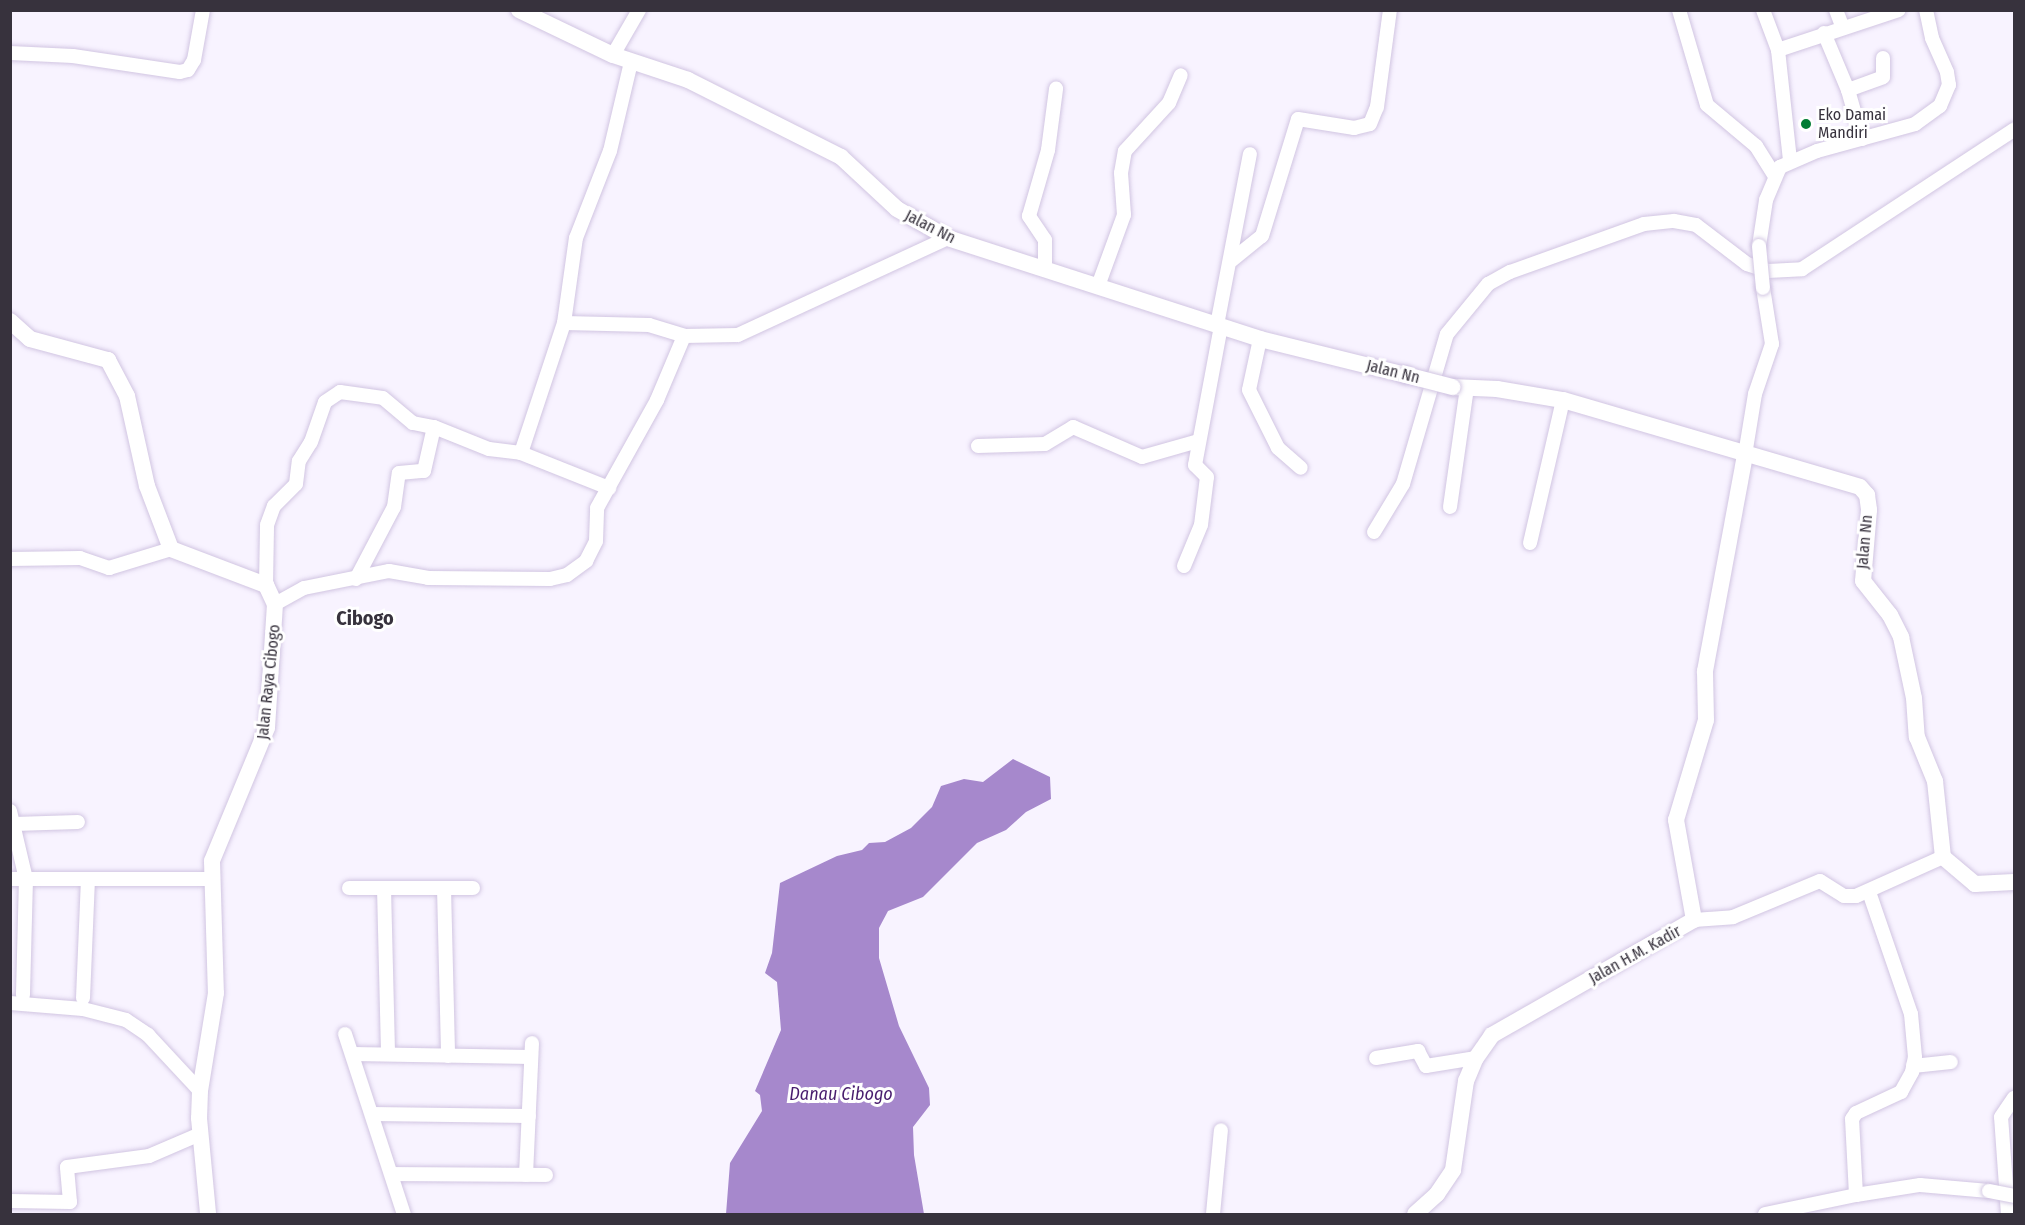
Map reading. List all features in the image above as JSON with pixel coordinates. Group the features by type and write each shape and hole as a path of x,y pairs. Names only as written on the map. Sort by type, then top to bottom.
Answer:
{"street":[{"path":"10,53 72,56 180,72 188,70 194,60 203,10"},
{"name":"Jalan Nn","path":"519,10 613,55 688,80 842,158 897,210 948,238 1260,339 1459,387 1563,400 1745,455 1851,483 1867,495 1869,510 1863,581 1890,615 1900,637 1914,698 1917,737 1935,781 1943,857"},
{"path":"613,55 639,10"},
{"path":"1232,260 1262,236 1298,119 1354,128 1370,124 1377,107 1390,10"},
{"path":"1679,10 1707,105 1756,146 1774,175"},
{"path":"1763,10 1778,50 1790,160"},
{"path":"1836,10 1842,26"},
{"path":"1778,50 1842,26 1899,10"},
{"path":"1745,455 1755,394 1772,344 1763,288 1759,230 1774,175 1790,160 1915,124 1932,115 1946,97 1947,72 1932,38 1926,10"},
{"path":"1824,33 1848,90 1862,139"},
{"path":"1848,90 1883,77 1883,58"},
{"path":"521,453 564,324 576,238 610,151 630,62"},
{"path":"1098,286 1124,215 1121,173 1125,151 1169,103 1181,75"},
{"path":"1045,270 1045,240 1029,216 1048,150 1056,89"},
{"path":"1374,532 1403,484 1447,334 1488,284 1510,272 1644,224 1674,221 1696,225 1747,264 1768,271 1802,269 2014,130"},
{"path":"1184,566 1201,525 1207,477 1195,465 1198,441 1250,154"},
{"path":"564,324 649,325 684,336 738,335 948,238"},
{"path":"10,321 30,339 98,356 108,360 118,371 127,396 147,486 171,549"},
{"path":"275,604 304,588 389,572 428,578 550,579 567,575 586,561 596,541 597,508 657,400 684,336"},
{"path":"1260,339 1249,390 1278,448 1301,468"},
{"path":"1450,507 1459,387"},
{"path":"10,559 80,558 109,568 171,549 266,585 267,525 274,506 296,484 299,461 311,442 325,402 340,393 383,398 413,423 434,427 489,449 521,453 609,488"},
{"path":"1530,543 1563,400"},
{"path":"356,579 393,507 399,473 424,471 434,427"},
{"path":"978,446 1045,444 1073,427 1142,457 1198,441"},
{"name":"Jalan H.M. Kadir","path":"1415,1215 1437,1194 1453,1170 1466,1081 1476,1058 1502,1029 1695,920 1676,820 1706,720 1705,671 1745,455"},
{"name":"Jalan Raya Cibogo","path":"208,1215 200,1134 200,1091 216,993 211,879 216,844 260,752 267,728 275,604 266,585"},
{"path":"23,995 26,879 12,818 78,822"},
{"path":"1695,920 1733,917 1820,881 1844,896 1869,892 1943,857 1976,884 2014,882"},
{"path":"10,879 211,879"},
{"path":"83,998 88,879"},
{"path":"349,888 472,888"},
{"path":"384,888 388,1054"},
{"path":"444,888 448,1056"},
{"path":"1856,1195 1852,1119 1856,1113 1901,1092 1913,1066 1911,1014 1869,892"},
{"path":"10,1003 83,1009 126,1020 148,1035 200,1091"},
{"path":"345,1034 404,1215"},
{"path":"353,1054 448,1056 531,1050 526,1175"},
{"path":"1376,1058 1418,1051 1426,1066 1476,1058"},
{"path":"1913,1066 1951,1062"},
{"path":"2008,1215 2001,1117 2014,1098"},
{"path":"372,1114 529,1116"},
{"path":"1213,1215 1221,1130"},
{"path":"10,1201 70,1202 67,1167 149,1156 200,1134"},
{"path":"392,1174 546,1175"},
{"path":"1765,1215 1856,1195 1920,1185 1989,1191 2014,1196"}],"water":[{"name":"Danau Cibogo","path":"1013,759 1050,777 1051,799 1026,812 1006,830 977,843 923,897 888,911 879,928 879,958 899,1026 929,1088 930,1105 913,1127 914,1155 924,1214 726,1214 730,1163 762,1111 760,1095 755,1091 781,1030 777,982 765,973 772,953 780,883 837,856 862,850 869,843 885,842 911,828 932,807 941,786 964,779 983,782"}],"place":[{"name":"Eko Damai Mandiri","path":"1806,124"}],"district":[{"name":"Cibogo","path":"365,618"}]}
